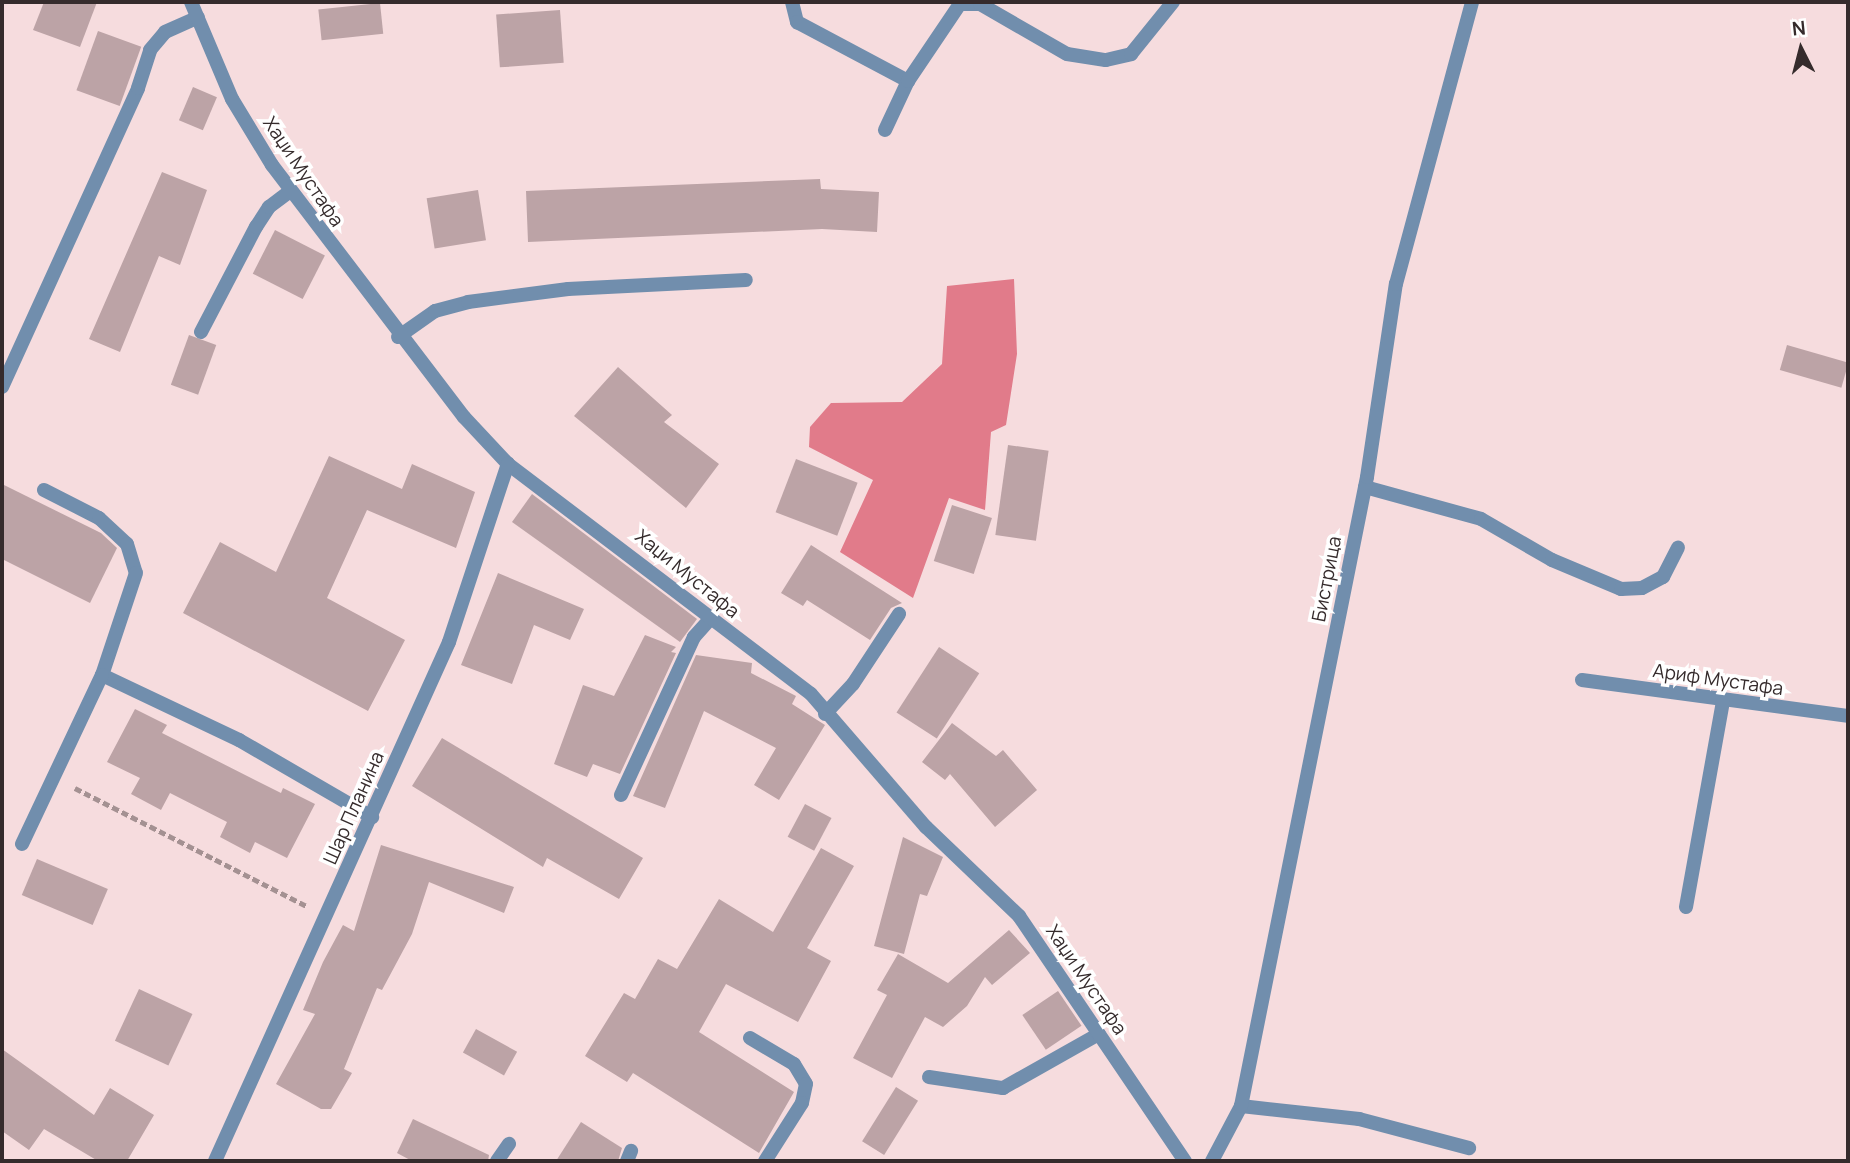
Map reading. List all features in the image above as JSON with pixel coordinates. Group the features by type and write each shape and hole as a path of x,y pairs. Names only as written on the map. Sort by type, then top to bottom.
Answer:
{"street":[{"name":"Хаџи Мустафа","path":"191,2 232,99 290,191 398,337 508,464 627,549 710,620 811,694 825,714 926,827 1019,916 1185,1161"},
{"path":"792,2 797,22 908,81"},
{"path":"886,130 908,81 960,4 980,4 1067,54 1105,60 1131,54 1173,2"},
{"name":"Бистрица","path":"1212,1161 1241,1107 1365,487 1396,284 1472,2"},
{"path":"2,387 138,88 150,50 165,32 198,17"},
{"path":"201,332 256,227 269,207 290,191"},
{"path":"398,337 435,311 468,303 568,289 746,280"},
{"name":"Шар Планина","path":"215,1161 449,642 508,464"},
{"path":"1365,487 1481,519 1552,560 1620,589 1642,588 1663,577 1678,548"},
{"path":"22,844 102,675 136,573 127,544 99,518 44,490"},
{"path":"825,714 853,684 899,614"},
{"path":"621,795 694,637 710,620"},
{"path":"102,675 239,740 372,817"},
{"name":"Ариф Мустафа","path":"1582,680 1723,702 1848,716"},
{"path":"1686,907 1723,702"},
{"path":"929,1077 1003,1088 1099,1034"},
{"path":"750,1038 794,1064 806,1084 802,1103 765,1161"},
{"path":"1241,1107 1359,1119 1469,1149"},
{"path":"497,1161 509,1144"}],"path":[{"path":"53,777 327,916"}],"shaded area":[{"path":"1014,279 1017,354 1006,425 991,432 985,510 949,498 913,598 840,552 873,480 809,447 810,427 831,403 902,402 942,364 947,286"}],"building":[{"path":"44,2 97,2 80,47 33,30"},
{"path":"380,3 383,34 322,40 318,9"},
{"path":"560,10 564,63 500,67 496,14"},
{"path":"98,31 141,47 120,106 76,90"},
{"path":"193,87 217,97 203,130 179,120"},
{"path":"162,172 207,190 180,265 159,256 120,352 89,339"},
{"path":"820,179 821,189 879,192 877,232 822,229 528,242 526,191"},
{"path":"478,190 486,240 435,249 427,198"},
{"path":"275,230 325,255 303,299 253,274"},
{"path":"189,335 216,345 198,395 171,385"},
{"path":"1787,345 1848,362 1841,388 1780,370"},
{"path":"618,367 672,415 664,422 719,464 686,508 574,416"},
{"path":"1008,445 1049,451 1036,541 995,535"},
{"path":"329,456 402,489 412,464 475,492 456,548 367,510 327,598 405,640 368,711 183,613 220,542 276,572"},
{"path":"796,459 858,483 837,536 776,512"},
{"path":"2,484 101,533 117,548 90,603 2,559"},
{"path":"532,494 697,619 680,642 512,522"},
{"path":"952,505 992,518 974,574 934,561"},
{"path":"811,545 902,603 891,608 870,640 807,600 803,606 781,593"},
{"path":"498,573 584,609 570,640 534,625 512,684 461,665"},
{"path":"645,635 676,647 671,652 676,653 620,774 593,764 587,777 554,764 583,685 614,696"},
{"path":"939,647 979,673 937,739 897,712"},
{"path":"696,655 752,663 751,673 796,696 792,704 825,725 779,800 754,785 776,748 704,711 665,808 633,796"},
{"path":"135,709 167,725 162,733 281,793 283,788 315,804 287,858 255,842 250,853 220,837 227,822 170,793 161,810 131,794 140,778 107,762"},
{"path":"952,723 996,756 1003,750 1037,790 995,827 950,774 945,780 922,762"},
{"path":"442,738 643,858 619,899 547,858 543,867 412,786"},
{"path":"805,804 831,818 814,851 788,837"},
{"path":"903,837 943,857 927,896 920,894 904,954 874,946"},
{"path":"381,845 514,887 504,913 429,882 412,934 382,990 377,988 344,1069 352,1073 331,1109 321,1109 276,1084 315,1014 303,1010 323,962 343,925 354,931"},
{"path":"821,848 854,866 807,948 831,961 798,1022 726,984 699,1032 794,1092 759,1153 633,1073 627,1082 585,1056 624,993 635,999 658,959 677,969 719,899 773,932"},
{"path":"37,859 108,889 93,925 22,895"},
{"path":"1009,930 1030,953 992,985 985,977 967,1006 943,1027 925,1017 892,1078 853,1058 887,995 877,990 898,954 948,983"},
{"path":"139,989 192,1014 168,1066 115,1041"},
{"path":"1058,991 1081,1026 1046,1050 1022,1015"},
{"path":"476,1029 517,1052 504,1075 463,1053"},
{"path":"2,1049 94,1115 110,1088 154,1115 127,1161 98,1161 44,1129 29,1150 2,1131"},
{"path":"896,1087 918,1101 884,1155 862,1141"},
{"path":"413,1119 489,1155 488,1161 412,1161 397,1153"},
{"path":"581,1122 622,1148 618,1161 556,1161"}]}
